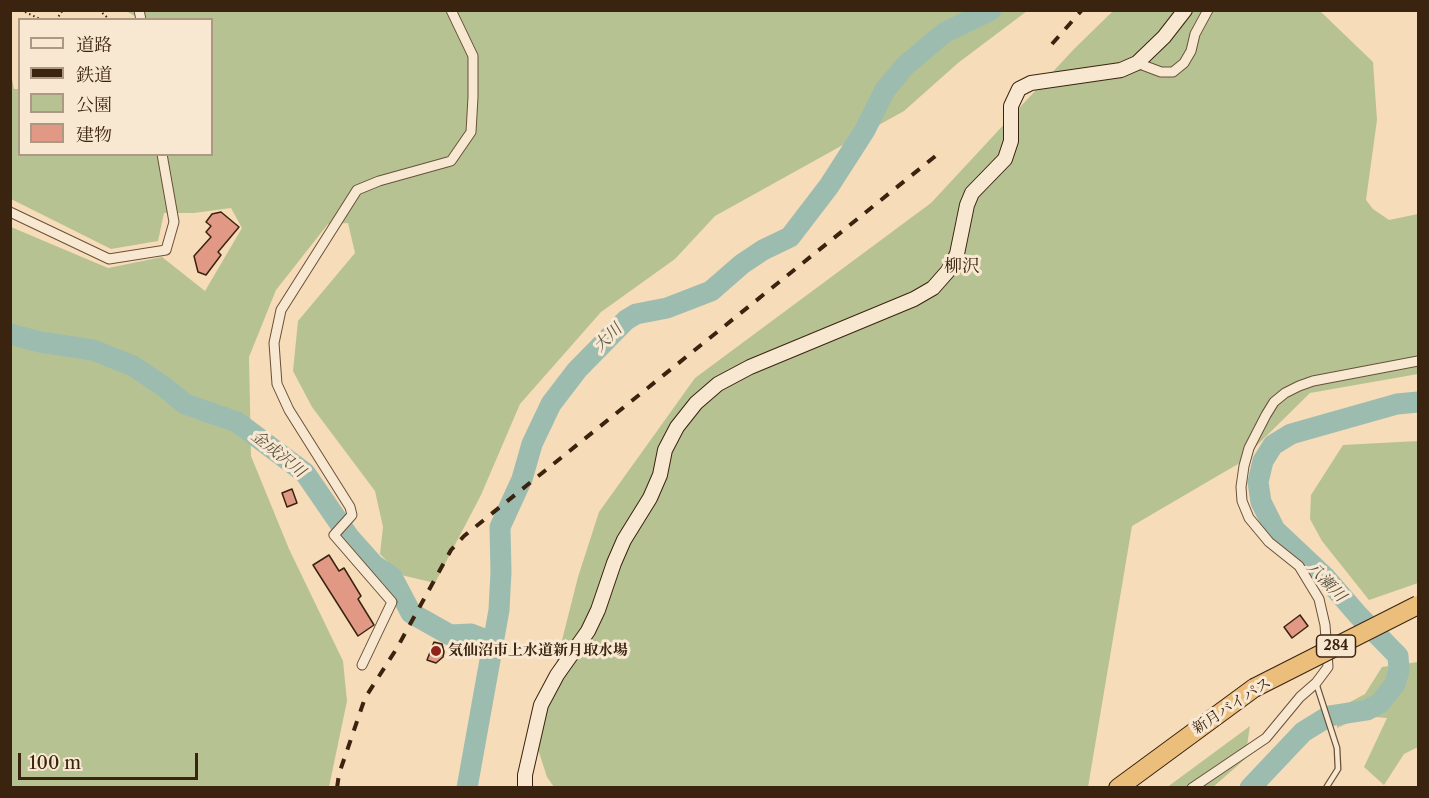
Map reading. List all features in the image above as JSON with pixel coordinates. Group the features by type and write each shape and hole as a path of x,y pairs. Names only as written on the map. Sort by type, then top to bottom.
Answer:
{"highway":[{"name":"新月バイパス","path":"1118,788 1254,688 1419,605"}],"street":[{"path":"362,665 392,602 334,535 352,515 350,507 289,410 277,384 274,343 282,310 357,190 379,181 451,161 471,132 473,56 451,10"},
{"path":"525,788 525,775 532,740 542,705 557,675 588,631 624,540 650,498 660,475 665,450 677,427 696,403 718,384 750,367 915,299 933,288 948,271 957,254 967,205 972,193 1005,159 1011,141 1011,106 1019,89 1031,83 1121,70 1137,63 1164,37 1185,10"},
{"path":"1137,63 1161,72 1173,72 1184,63 1191,51 1195,34 1208,10"},
{"path":"10,212 109,259 166,250 174,222 162,156"},
{"path":"1192,788 1266,738 1328,667 1325,625 1319,600 1299,567 1269,542 1249,518 1242,501 1241,487 1249,448 1274,402 1285,393 1313,381 1419,361"}],"lane":[{"path":"1316,683 1337,748 1338,769 1326,788"}],"path":[{"path":"21,10 38,18"}],"green space":[{"path":"126,11 1027,11 958,63 904,111 715,216 675,259 601,312 520,404 481,495 435,583 401,575 380,554 383,527 375,491 312,407 293,371 298,321 355,253 348,223 328,224 276,290 249,357 251,456 289,549 343,661 347,701 329,787 11,787 11,227 108,268 162,257 205,291 242,228 231,208 194,213 164,213 158,241 111,249 11,199 10,68 14,89 18,89 18,156 213,156 213,18 138,18"},
{"path":"1113,11 1320,11 1373,62 1377,120 1366,200 1373,209 1389,220 1418,214 1418,374 1310,393 1238,464 1132,526 1088,787 554,787 547,777 536,743 578,577 599,512 695,378 931,203 1074,49"},
{"path":"1418,441 1418,583 1369,600 1322,541 1310,519 1311,495 1343,445"},
{"path":"1418,662 1418,747 1404,754 1384,785 1364,767 1387,718 1363,716 1337,728 1337,709 1365,694 1382,667"},
{"path":"1250,726 1245,759 1213,787 1166,788"}],"building":[{"path":"221,212 239,227 218,252 221,255 206,275 198,272 194,256 211,237 206,232 211,226 206,222 212,214"},
{"path":"292,489 297,503 287,507 282,493"},
{"path":"329,555 339,571 344,568 361,596 358,599 374,625 358,636 313,565"},
{"path":"1300,615 1308,626 1292,638 1284,627"},
{"name":"気仙沼市上水道新月取水場","path":"434,642 442,644 444,652 443,657 436,663 427,660"}],"waterway":[{"name":"大川","path":"467,788 499,610 500,527 522,479 532,444 551,404 577,370 626,320 636,314 667,308 711,291 742,264 763,250 790,237 829,186 865,130 885,90 905,66 944,33 991,10"},
{"name":"金成沢川","path":"10,334 40,342 93,350 133,366 185,404 237,422 305,473 349,537 374,565 392,577 411,613 450,635 471,634 494,643"},
{"name":"八瀬川","path":"1250,788 1303,732 1329,716 1367,710 1380,703 1395,684 1399,670 1398,656 1326,578 1275,530 1261,502 1258,482 1263,461 1273,445 1291,434 1397,404 1418,402"}],"railway":[{"path":"1052,44 1082,10"},
{"path":"337,788 339,774 365,698 397,648 451,550 464,536 943,150"}],"place":[{"name":"気仙沼市上水道新月取水場","path":"436,651"}],"district":[{"name":"柳沢","path":"962,267"}]}
